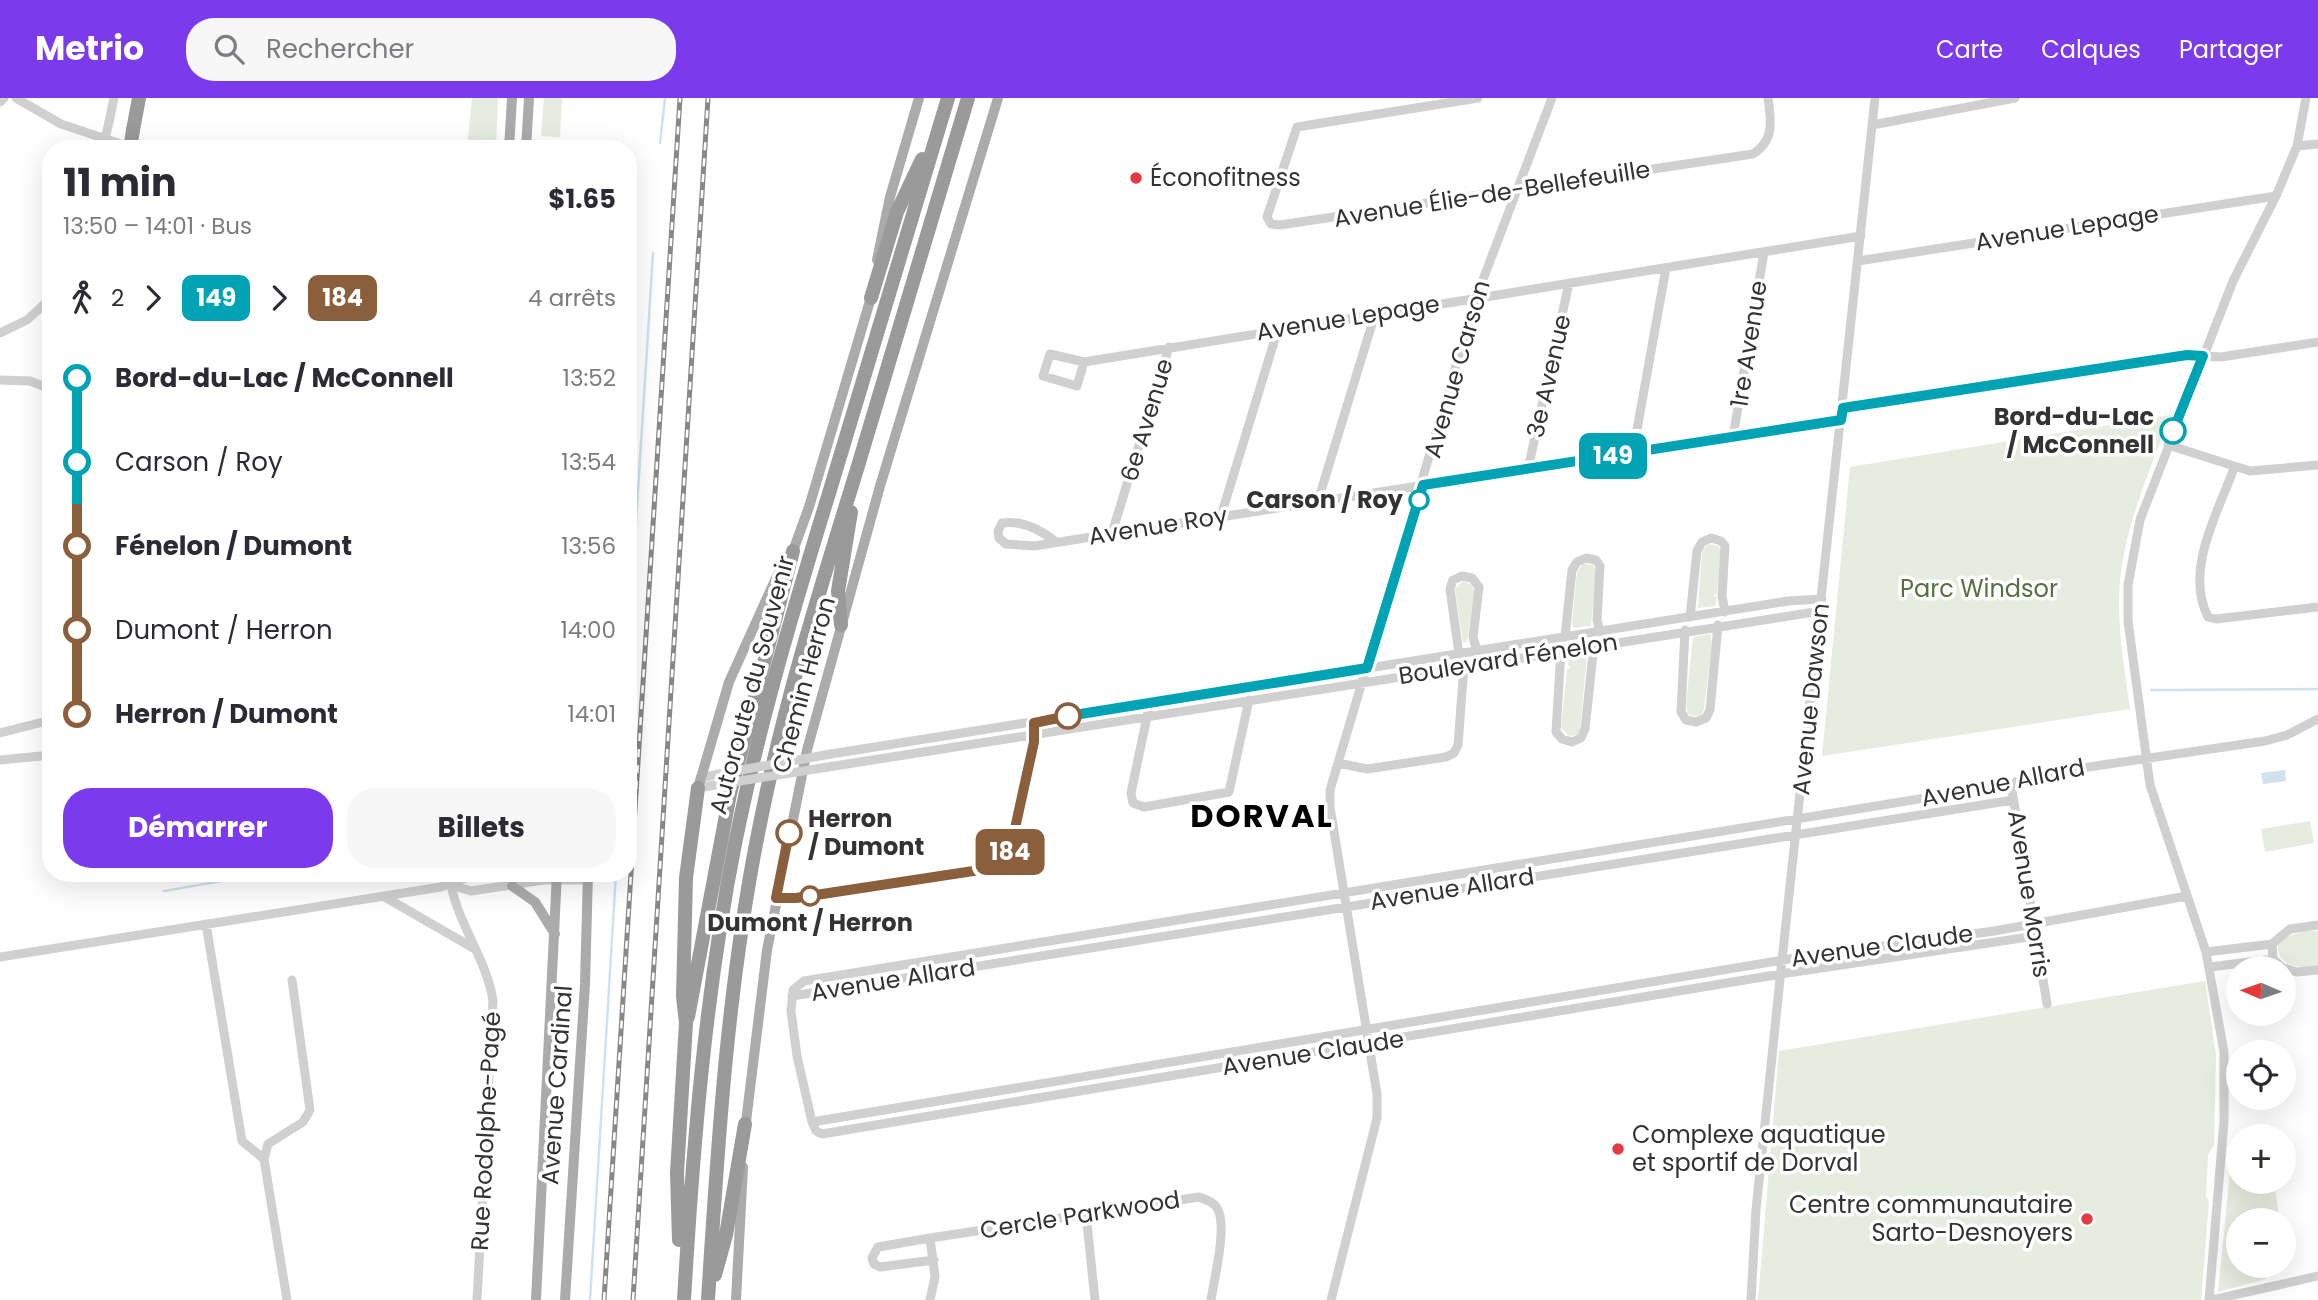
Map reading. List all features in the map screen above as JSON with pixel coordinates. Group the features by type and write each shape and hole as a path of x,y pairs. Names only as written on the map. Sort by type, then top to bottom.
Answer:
{"highway":[{"path":"130,140 139,98"},
{"name":"Autoroute du Souvenir","path":"708,1300 725,1056 751,871 794,677 968,98"},
{"path":"871,298 897,212 947,104"},
{"name":"Autoroute du Souvenir","path":"683,1300 704,1040 719,932 746,793 787,631 947,104"},
{"path":"841,625 838,591 858,466"},
{"path":"686,1023 694,997 730,794 793,551"},
{"path":"683,1300 677,1173 686,1023 683,996 686,878 699,783"},
{"path":"708,1300 726,1235 745,1124"}],"main road":[{"path":"510,140 512,98"},
{"path":"527,140 529,98"},
{"path":"699,783 734,670 777,576 793,551 822,468 871,298 890,197 919,98"},
{"name":"Chemin Herron","path":"736,1300 745,1124 776,898 804,761 841,625 998,98"},
{"name":"Avenue Cardinal","path":"536,1300 557,882"},
{"name":"Avenue Cardinal","path":"565,1300 588,882"},
{"path":"512,886 535,902 555,934"}],"street":[{"path":"0,102 4,98"},
{"path":"16,98 61,124 109,140"},
{"path":"105,140 114,98"},
{"path":"131,129 132,98"},
{"name":"Avenue Élie-de-Bellefeuille","path":"1478,98 1297,127 1267,217 1271,224 1280,225 1516,192 1753,154 1763,148 1772,125 1768,98"},
{"name":"Avenue Carson","path":"1331,1300 1377,1118 1377,1094 1330,802 1338,763 1423,485 1476,298 1552,98"},
{"name":"Avenue Dawson","path":"1751,1300 1756,1213 1782,960 1875,98"},
{"path":"1872,125 2015,98"},
{"path":"2306,98 2297,146 2276,196 2233,281 2140,520 2128,585 2128,621 2145,758 2159,817 2206,952 2224,1052 2225,1098 2211,1300 2318,1276"},
{"path":"2297,146 2318,144"},
{"name":"Avenue Lepage","path":"1858,261 2276,196"},
{"name":"Avenue Lepage","path":"1084,362 1077,386 1043,376 1050,354 1084,362 1861,236"},
{"name":"1re Avenue","path":"1733,437 1764,252"},
{"path":"1633,452 1666,268"},
{"name":"3e Avenue","path":"1528,469 1570,283"},
{"path":"0,333 42,306"},
{"path":"1318,501 1374,314"},
{"path":"1221,516 1278,329"},
{"path":"1843,408 2187,355 2221,357 2318,342"},
{"name":"6e Avenue","path":"1112,533 1169,347"},
{"path":"0,380 30,381 42,386"},
{"name":"Avenue Roy","path":"1056,542 1032,527 1013,522 1002,523 998,531 999,538 1006,544 1034,546 1841,420"},
{"path":"2168,445 2234,468 2267,472 2318,465"},
{"path":"2234,468 2200,561 2199,580 2208,617 2216,620 2318,607"},
{"path":"1690,617 1697,551 1702,542 1711,538 1721,541 1725,546 1722,596 1724,612"},
{"path":"1565,637 1572,570 1577,562 1586,558 1596,560 1600,566 1597,620 1600,632"},
{"path":"1459,654 1450,591 1453,580 1462,576 1472,579 1479,586 1473,637 1478,651"},
{"name":"Boulevard Fénelon","path":"699,783 724,773 831,754 1690,617 1822,599"},
{"name":"Boulevard Fénelon","path":"699,783 721,784 1718,625 1821,611"},
{"path":"1685,631 1681,712 1686,720 1696,722 1706,718 1710,710 1718,625"},
{"path":"1561,650 1556,732 1562,739 1572,742 1581,738 1585,729 1594,645"},
{"path":"1338,763 1367,769 1446,757 1454,752 1458,745 1464,666"},
{"path":"1149,704 1130,797 1133,803 1144,807 1229,792 1249,700"},
{"name":"Avenue Allard","path":"792,996 796,986 804,981 2011,784 2034,775 2276,738 2318,719"},
{"path":"0,733 42,722"},
{"path":"776,898 796,898 980,871 1001,864 1008,856 1012,844 1035,735 1034,723"},
{"path":"0,760 42,756"},
{"name":"Avenue Morris","path":"2011,784 2048,1004"},
{"name":"Avenue Allard","path":"792,996 2014,800"},
{"path":"1570,856 1572,871"},
{"path":"0,957 457,882"},
{"path":"451,885 471,891 530,882"},
{"name":"Rue Rodolphe-Pagé","path":"451,885 460,915 490,985 494,1009 477,1300"},
{"path":"383,896 475,948"},
{"name":"Avenue Claude","path":"2036,936 1781,974 822,1134 816,1131 812,1122 1782,960 1994,931 2187,896"},
{"path":"1157,923 1159,937"},
{"path":"206,924 242,1141 264,1159"},
{"path":"2206,952 2272,944 2290,929 2318,925"},
{"path":"2272,944 2273,956"},
{"path":"984,951 986,965"},
{"path":"2210,967 2226,965"},
{"path":"2296,972 2318,970"},
{"path":"287,1300 264,1159 268,1143 303,1122 310,1110 292,980"},
{"path":"1577,995 1579,1008"},
{"path":"792,996 797,1056 812,1122"},
{"path":"1169,1063 1171,1076"},
{"name":"Cercle Parkwood","path":"934,1260 880,1266 874,1264 872,1258 878,1247 1199,1197 1213,1202 1220,1210 1222,1226 1211,1300"},
{"path":"1086,1214 1095,1300"},
{"path":"930,1238 935,1277 930,1300"}],"green space":[{"path":"472,98 498,98 496,140 468,140"},
{"path":"544,98 562,98 560,137 541,136"},
{"name":"Parc Windsor","path":"2170,415 2137,504 2121,573 2120,624 2130,709 1822,756 1850,467"},
{"path":"1708,544 1718,546 1721,551 1717,593 1713,596 1717,597 1715,606 1698,608 1702,552"},
{"path":"1583,564 1593,565 1596,571 1591,626 1574,628 1572,623 1577,572"},
{"path":"1463,581 1472,585 1474,592 1467,642 1463,643 1455,589"},
{"path":"1710,634 1712,644 1704,709 1701,715 1693,716 1688,714 1686,705 1693,637"},
{"path":"1587,654 1580,729 1577,735 1569,736 1561,728 1567,669 1571,668 1568,665 1569,656"},
{"path":"2310,821 2314,843 2265,852 2261,829"},
{"path":"2305,931 2318,931 2318,966 2296,966 2296,956 2280,956 2278,945 2289,936"},
{"path":"2205,981 2216,1055 2214,1145 2208,1155 2206,1196 2209,1202 2201,1300 1758,1300 1779,1051"},
{"path":"2228,1194 2276,1194 2278,1208 2226,1208"},
{"path":"2226,1212 2226,1278 2266,1278 2218,1292"}],"water":[{"path":"2285,770 2286,781 2263,784 2261,773"}],"waterway":[{"path":"660,143 665,98"},
{"path":"637,507 653,253"},
{"path":"2151,690 2318,689"},
{"path":"164,891 216,882"},
{"path":"590,1300 615,882"}],"railway":[{"path":"637,778 680,98"},
{"path":"633,1300 708,98"},
{"path":"604,1300 630,882"}],"bus line":[{"name":"149","path":"1068,716 1367,668 1423,485 1841,420 1843,408 2187,355 2203,356 2173,431"},
{"name":"184","path":"789,833 776,898 796,898 993,868 1005,860 1010,851 1034,742 1034,723 1068,716"}],"place":[{"name":"Éconofitness","path":"1136,178"},
{"name":"Bord-du-Lac / McConnell","path":"2173,431"},
{"name":"Carson / Roy","path":"1419,500"},
{"name":"Herron / Dumont","path":"789,833"},
{"name":"Dumont / Herron","path":"810,896"},
{"name":"Complexe aquatique et sportif de Dorval","path":"1618,1149"},
{"name":"Centre communautaire Sarto-Desnoyers","path":"2087,1219"}],"district":[{"name":"DORVAL","path":"1262,816"}]}
